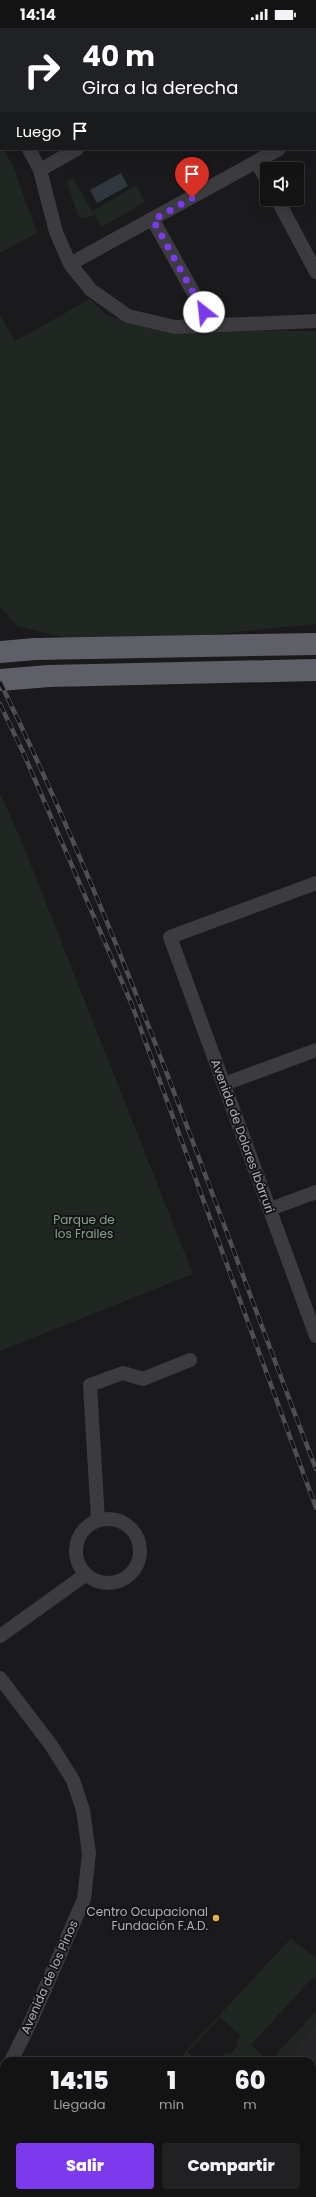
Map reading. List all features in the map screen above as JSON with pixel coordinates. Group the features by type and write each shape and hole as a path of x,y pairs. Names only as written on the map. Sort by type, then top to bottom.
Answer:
{"highway":[{"path":"0,652 35,649 316,644"},
{"path":"0,680 49,676 316,670"}],"street":[{"path":"30,150 40,170 56,232 70,264 91,290 128,316 175,327 316,321"},
{"path":"40,170 75,150"},
{"path":"70,264 153,220 278,150"},
{"path":"256,162 260,169"},
{"path":"281,206 316,272"},
{"path":"153,220 212,326"},
{"name":"Avenida de Dolores Ibárruri","path":"316,883 170,937 316,1336"},
{"path":"224,1084 316,1050"},
{"path":"270,1209 316,1192"},
{"path":"98,1520 90,1385 123,1373 143,1379 190,1360"},
{"path":"111,1519 122,1522 133,1530 139,1540 140,1556 133,1571 120,1582 108,1584 94,1582 85,1575 79,1567 76,1556 76,1545 80,1534 88,1526 98,1520 111,1519"},
{"path":"0,1636 85,1575"},
{"name":"Avenida de los Pinos","path":"0,1678 51,1745 73,1780 83,1810 89,1853 84,1899 31,2021 13,2057"}],"shaded area":[{"path":"121,173 128,186 97,203 90,190"},
{"path":"316,2026 316,2057 288,2057"}],"green space":[{"path":"0,150 5,150 14,168 37,233 0,253"},
{"path":"73,178 95,216 79,218 67,182"},
{"path":"136,185 145,202 102,227 93,211"},
{"path":"90,299 106,315 158,330 316,331 316,624 98,646 17,626 0,607 0,314 15,341"},
{"name":"Parque de los Frailes","path":"0,793 21,840 193,1274 0,1351"},
{"path":"291,1938 316,1958 316,1979 313,1977 251,2045 264,2057 223,2057 227,2052 230,2054 238,2045 236,2042 241,2036 220,2017 188,2052 193,2057 181,2057"},
{"path":"316,2011 316,2026 288,2057 274,2057"}],"railway":[{"path":"0,682 45,778 128,973 316,1469"},
{"path":"0,704 23,752 132,1005 316,1508"}],"place":[{"name":"Centro Ocupacional Fundación F.A.D.","path":"216,1918"}],"route":[{"path":"192,198 153,220 204,312"}]}
